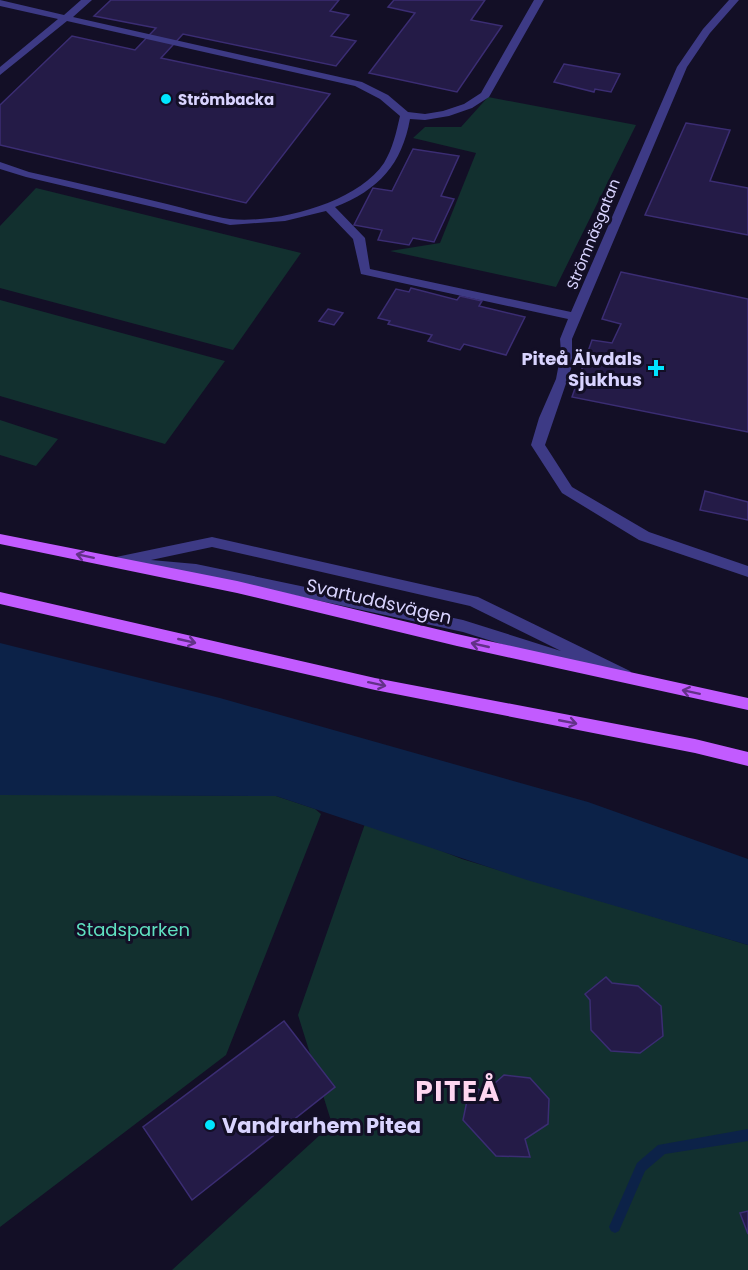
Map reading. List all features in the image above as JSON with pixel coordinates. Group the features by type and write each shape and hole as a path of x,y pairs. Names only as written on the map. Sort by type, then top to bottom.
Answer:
{"main road":[{"name":"Svartuddsvägen","path":"0,539 237,588 748,704"},
{"path":"0,598 375,684 695,746 748,759"}],"street":[{"path":"0,72 87,0"},
{"path":"0,3 358,84 384,97 405,115 425,117 446,114 468,106 485,95 539,0"},
{"name":"Strömnäsgatan","path":"734,0 705,32 682,67 566,339 569,350 568,363 540,430 538,445 567,490 644,536 748,572"},
{"path":"0,165 26,174 231,222 255,223 290,218 329,207 365,187 384,171 399,148 405,130 405,115"},
{"path":"329,207 359,237 365,271 575,317"},
{"path":"116,562 212,542 473,602 633,679"}],"green space":[{"path":"488,97 636,125 556,287 390,251 440,243 476,153 413,138 425,127 461,127"},
{"path":"36,188 301,253 233,350 0,288 0,226"},
{"path":"0,300 225,361 165,444 0,396"},
{"path":"0,420 58,439 36,466 0,455"},
{"name":"Stadsparken","path":"0,794 276,796 315,809 321,814 226,1055 0,1227"},
{"path":"366,821 462,859 748,945 748,1270 172,1270 332,1124 298,1015"}],"water":[{"path":"0,643 220,698 588,802 748,859 748,945 527,880 276,796 0,795"}],"building":[{"name":"Strömbacka","path":"111,0 339,0 330,11 349,15 331,36 356,41 336,66 183,34 161,58 330,94 246,203 0,145 0,105 72,36 135,50 156,28 94,16"},
{"path":"394,0 485,0 471,20 502,26 457,92 369,73 415,13 388,7"},
{"path":"564,64 620,74 611,92 595,89 594,92 554,82"},
{"path":"686,123 730,130 710,181 748,188 748,235 645,215"},
{"path":"413,149 459,156 441,196 454,199 434,242 413,238 409,245 378,240 382,230 354,225 373,188 392,191"},
{"name":"Piteå Älvdals Sjukhus","path":"621,272 748,299 748,432 572,397 592,340 612,343 621,324 602,319"},
{"path":"411,288 457,300 460,296 482,301 479,306 525,317 506,355 464,344 460,350 428,341 432,335 388,324 390,321 378,318 396,289 409,292"},
{"path":"328,309 343,313 334,325 319,321"},
{"path":"705,491 748,502 748,520 700,510"},
{"path":"606,977 612,983 638,986 661,1006 663,1036 640,1053 611,1051 591,1030 590,1000 585,994"},
{"path":"284,1021 335,1087 192,1200 143,1127"},
{"path":"504,1075 530,1078 549,1099 548,1124 525,1139 530,1157 496,1156 463,1120 470,1086 485,1092"},
{"path":"748,1211 748,1234 740,1213"}],"waterway":[{"path":"615,1227 641,1167 662,1149 748,1135"}],"place":[{"name":"Strömbacka","path":"166,99"},
{"name":"Piteå Älvdals Sjukhus","path":"656,368"},
{"name":"Vandrarhem Pitea","path":"210,1125"}],"district":[{"name":"PITEÅ","path":"458,1091"}]}
